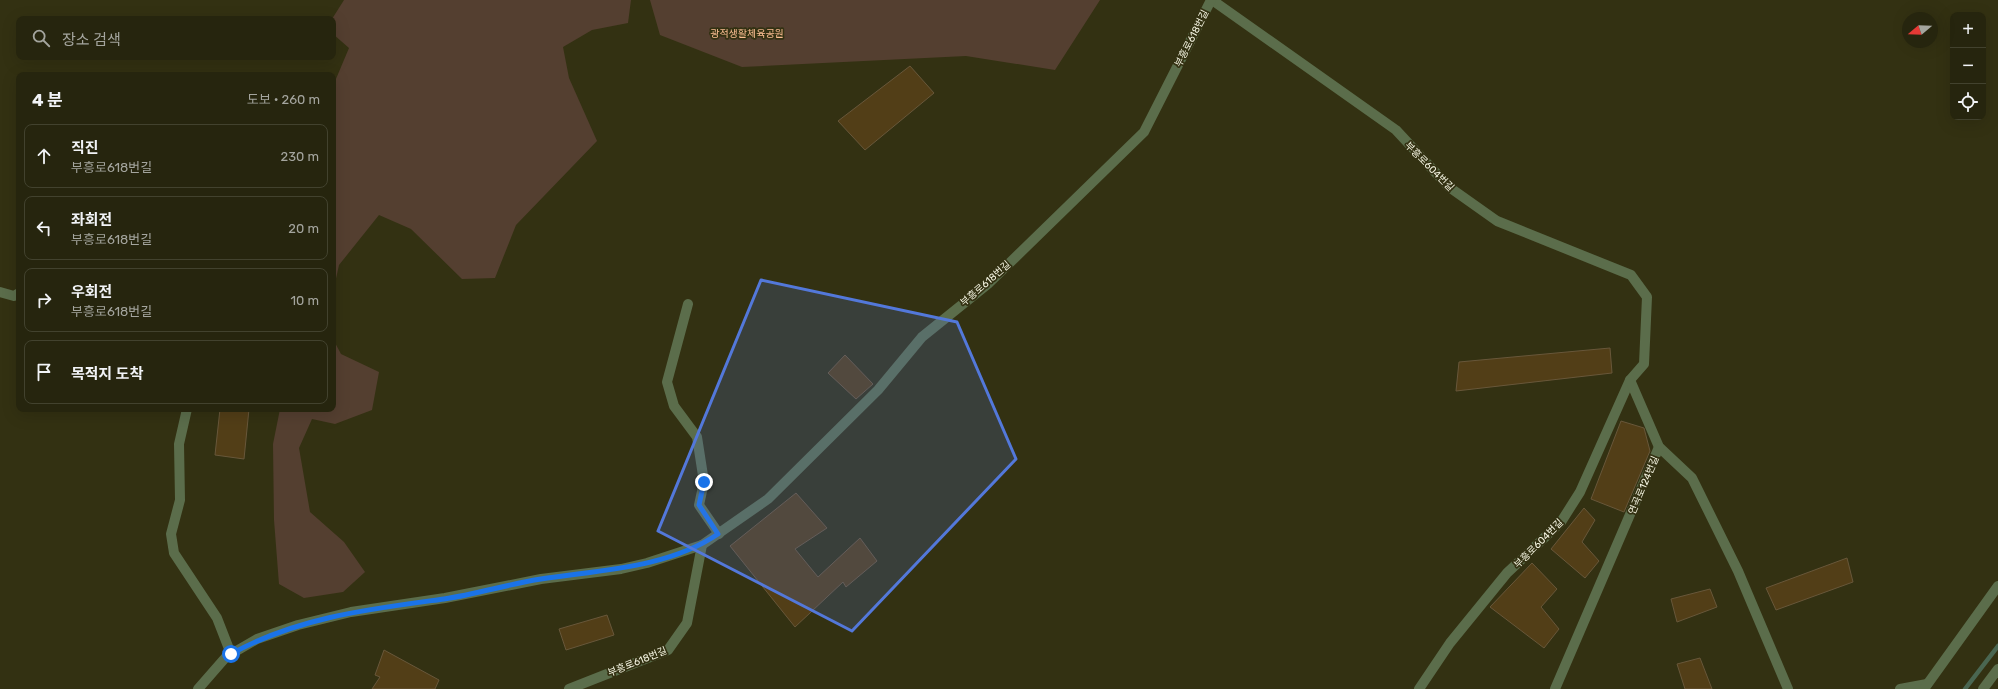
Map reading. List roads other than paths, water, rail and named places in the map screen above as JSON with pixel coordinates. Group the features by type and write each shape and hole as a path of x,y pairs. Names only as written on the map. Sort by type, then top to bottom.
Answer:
{"street":[{"name":"부흥로604번길","path":"1212,0 1396,130 1449,187 1497,221 1631,275 1647,297 1644,364 1630,380 1580,492 1561,522 1507,573 1450,643 1419,689"},
{"name":"부흥로618번길","path":"198,689 226,657 257,639 298,625 351,612 445,598 541,579 621,569 647,563 702,545 768,499 878,390 922,337 989,283 1144,132 1212,0"},
{"path":"0,292 14,296 16,295"},
{"path":"688,304 667,382 674,406 697,437 704,482 699,505 718,534"},
{"path":"1630,380 1659,447"},
{"path":"186,412 179,444 180,500 171,534 174,553 217,618 231,654"},
{"name":"연곡로124번길","path":"1555,689 1659,447 1692,478 1738,571 1788,689"},
{"name":"부흥로618번길","path":"569,689 668,650 687,624 702,545"},
{"path":"1900,689 1926,686 1998,586"},
{"path":"1983,689 1998,669"}],"waterway":[{"path":"1965,689 1998,646"}],"park label":[{"name":"광적생활체육공원","path":"747,33"}]}
